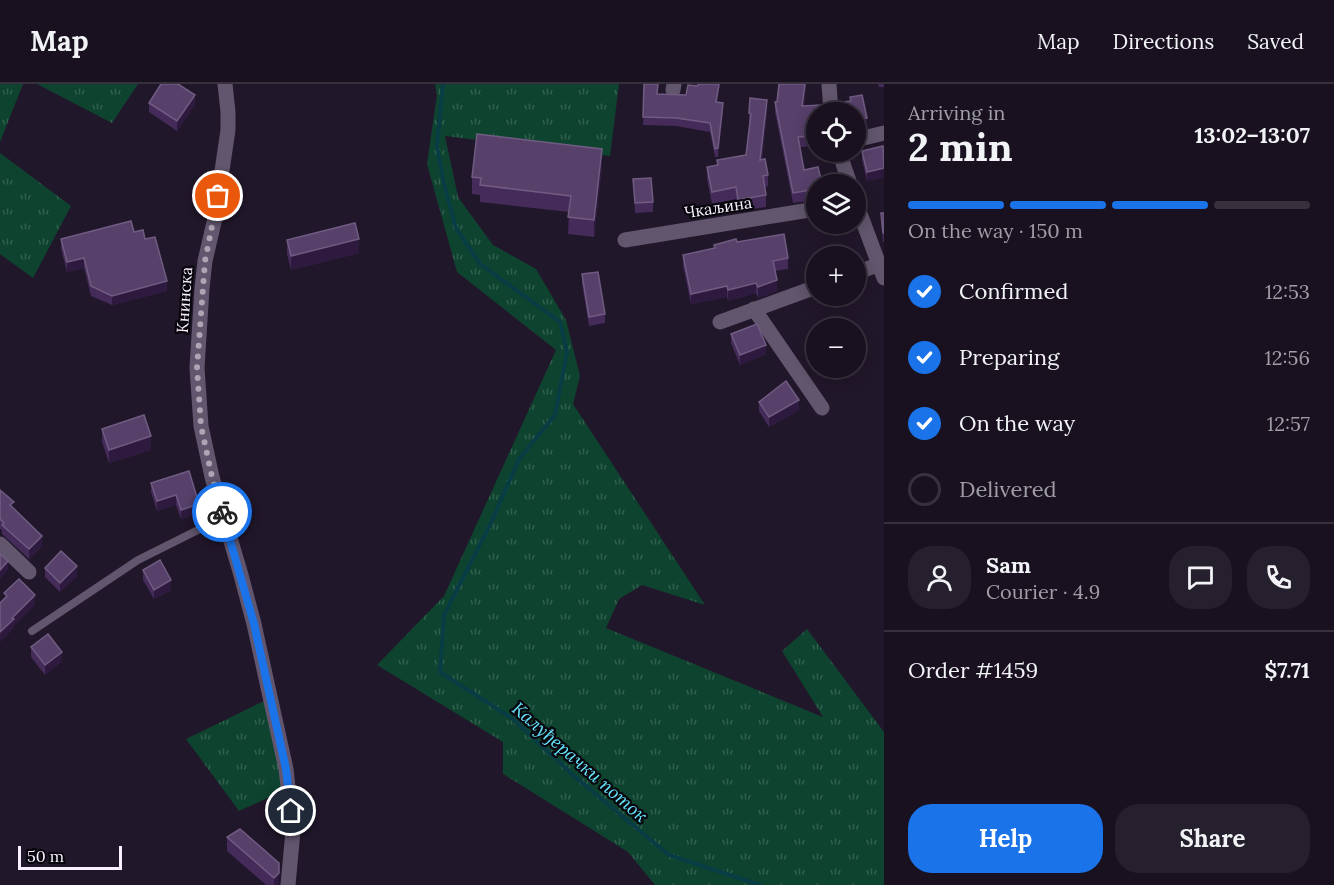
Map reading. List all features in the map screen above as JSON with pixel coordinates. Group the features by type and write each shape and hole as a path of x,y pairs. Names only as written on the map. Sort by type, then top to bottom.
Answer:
{"street":[{"name":"Книнска","path":"225,84 228,130 215,218 205,261 197,368 201,426 212,477 254,624 286,769 293,831 288,885"},
{"path":"829,84 830,102"},
{"path":"866,137 884,133"},
{"name":"Чкаљина","path":"626,240 806,211"},
{"path":"866,231 881,271 866,272"},
{"path":"720,322 806,291"},
{"path":"754,309 822,408"},
{"path":"0,544 30,572"}],"lane":[{"path":"32,631 138,560 224,517"}],"green space":[{"path":"0,84 23,84 0,142"},
{"path":"37,84 138,84 112,123"},
{"path":"435,84 619,84 610,156 445,136 458,197 493,245 536,269 566,320 580,376 573,404 705,605 642,585 619,599 606,628 823,717 782,651 807,629 884,732 884,885 655,885 628,852 503,774 503,742 377,665 444,596 556,350 457,272 427,164 437,95"},
{"path":"0,153 71,206 33,278 0,254"},
{"path":"264,701 280,768 281,792 239,811 186,739"}],"building":[{"path":"161,84 178,84 195,95 177,121 149,103"},
{"path":"644,84 658,84 657,94 686,95 688,85 719,84 716,102 723,103 718,148 715,149 710,123 676,118 643,117"},
{"path":"779,84 805,84 802,106 806,106 806,137 798,137 804,170 818,167 820,174 806,174 806,191 793,193 775,102 777,102"},
{"path":"862,95 864,102 844,102 851,101 850,97"},
{"path":"750,98 767,100 760,160 765,159 768,175 763,176 766,195 738,200 736,187 712,192 707,167 718,165 717,160 746,155 751,114 749,113"},
{"path":"477,134 602,149 594,220 568,217 571,196 480,185 481,178 472,177"},
{"path":"883,146 884,168 867,172 865,162 866,150"},
{"path":"651,178 653,202 635,203 633,179"},
{"path":"881,213 884,213 884,233 883,233"},
{"path":"131,221 134,232 143,230 145,239 155,237 167,281 112,296 91,286 84,258 67,262 61,239"},
{"path":"355,223 359,239 291,256 287,240"},
{"path":"784,234 788,258 773,261 777,280 758,287 756,283 728,290 727,286 691,294 683,255 715,248 714,245 736,239 737,242"},
{"path":"598,272 605,314 589,317 582,274"},
{"path":"757,324 766,345 740,355 731,334"},
{"path":"786,381 799,400 769,417 759,402"},
{"path":"144,415 151,436 109,450 102,429"},
{"path":"189,471 199,504 181,510 176,495 157,501 151,483"},
{"path":"0,490 14,502 10,505 42,536 29,549 2,525 4,523 0,519"},
{"path":"61,551 77,566 60,583 45,568"},
{"path":"0,554 8,561 0,570"},
{"path":"160,560 171,580 154,590 143,570"},
{"path":"19,579 35,595 0,632 0,603 7,596 4,593"},
{"path":"48,634 62,652 45,665 31,647"},
{"path":"240,829 279,863 279,873 274,878 227,837"}],"waterway":[{"name":"Калуђерачки поток","path":"443,84 437,146 456,228 480,264 560,322 567,352 555,415 519,459 490,525 444,615 440,672 513,719 573,775 669,855 760,885"}],"way so far":[{"path":"218,196 205,261 197,368 201,426 222,512"}],"route":[{"path":"222,512 242,575 254,624 286,769 291,811"}]}
